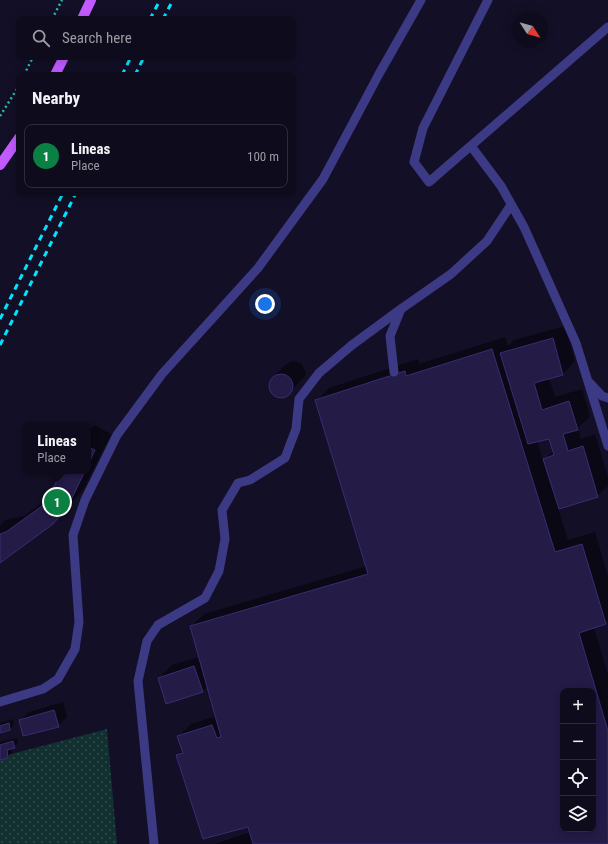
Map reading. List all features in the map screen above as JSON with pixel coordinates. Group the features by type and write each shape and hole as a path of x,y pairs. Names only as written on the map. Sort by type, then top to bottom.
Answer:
{"main road":[{"path":"83,16 91,0"},
{"path":"56,72 62,60"},
{"path":"0,165 16,142"}],"lane":[{"path":"0,702 43,688 58,680 75,649 79,622 73,535 85,500 117,436 162,374 258,268 323,179 379,74 421,0"},
{"path":"488,0 424,128 414,162 429,182 608,27"},
{"path":"471,146 501,186 524,227 576,343 608,446"},
{"path":"154,844 138,680 147,641 158,624 204,598 219,571 225,539 222,510 238,483 250,480 285,458 296,429 299,399 319,373 352,345 451,274 487,241 511,205"},
{"path":"394,372 390,336 401,309"},
{"path":"588,381 602,396 608,398"}],"path":[{"path":"54,16 62,0"},
{"path":"26,72 32,60"},
{"path":"0,116 16,91"}],"green space":[{"path":"107,729 117,844 0,844 0,757"}],"building":[{"path":"553,338 563,375 534,383 542,410 569,401 578,430 563,434 568,451 583,446 598,497 559,509 543,459 554,455 549,439 528,444 500,353"},
{"path":"492,349 555,552 582,544 606,624 579,633 595,688 560,688 560,832 596,832 596,690 608,731 608,844 253,844 248,827 203,839 176,755 183,753 177,736 212,725 217,738 221,737 190,626 368,574 315,400 405,371 406,376"},
{"path":"281,374 290,377 293,386 290,395 281,398 272,395 269,386 272,377"},
{"path":"91,448 95,450 91,459"},
{"path":"60,474 84,474 67,508 53,524 0,563 0,534 6,532 42,506 48,498"},
{"path":"194,666 203,692 166,704 158,678"},
{"path":"54,710 59,727 23,736 19,720"},
{"path":"9,723 10,730 0,733 0,726"},
{"path":"13,741 15,748 7,750 8,758 0,760 0,745"}],"railway":[{"path":"152,16 160,0"},
{"path":"165,16 173,0"},
{"path":"124,72 130,60"},
{"path":"136,72 142,60"},
{"path":"0,319 62,196"},
{"path":"0,345 74,196"}],"place":[{"name":"Lineas","path":"57,502"}]}
